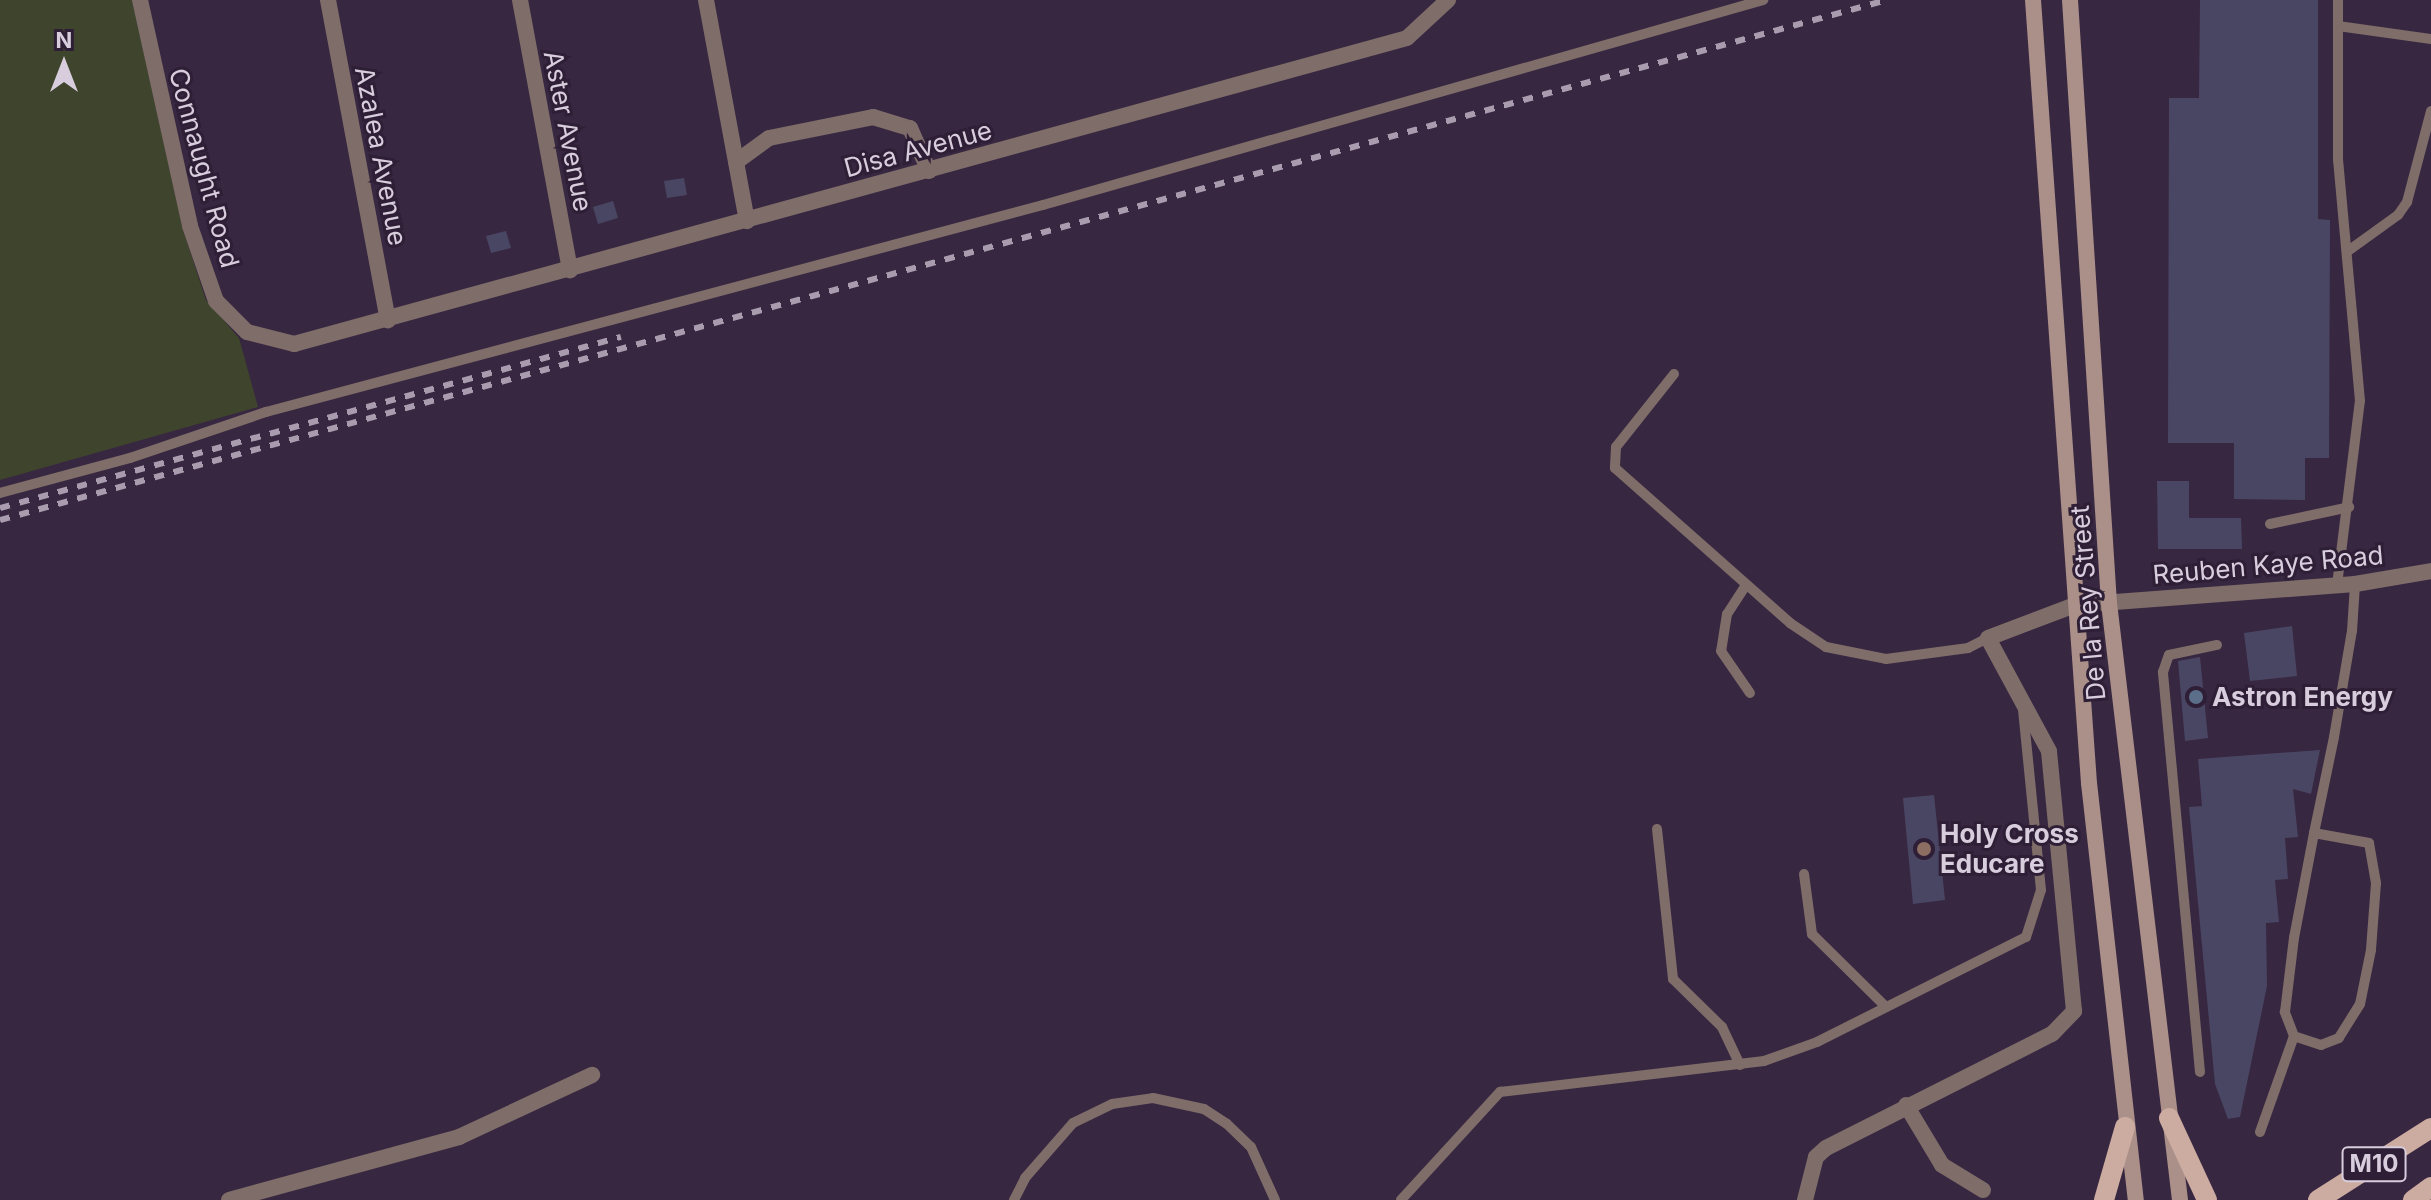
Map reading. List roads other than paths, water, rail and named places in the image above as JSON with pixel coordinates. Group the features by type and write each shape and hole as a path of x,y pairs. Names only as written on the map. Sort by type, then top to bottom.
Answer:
{"main road":[{"name":"De la Rey Street","path":"2033,0 2075,605 2125,1127 2136,1200"},
{"name":"De la Rey Street","path":"2070,0 2109,603 2180,1200"},
{"path":"2169,1118 2207,1200"},
{"path":"2104,1200 2125,1127"},
{"name":"M10","path":"2324,1197 2431,1128"},
{"name":"M10","path":"2413,1200 2431,1187"},
{"path":"2297,1200 2324,1197"}],"street":[{"name":"Connaught Road","path":"140,0 190,226 222,310 247,332 283,344 388,320"},
{"name":"Azalea Avenue","path":"328,0 388,320"},
{"name":"Aster Avenue","path":"520,0 570,270"},
{"path":"706,0 747,221"},
{"name":"Disa Avenue","path":"388,320 1407,38 1448,0"},
{"path":"736,162 777,135 873,117 910,128 929,171"},
{"name":"Reuben Kaye Road","path":"1988,638 2075,605 2355,584 2431,571"},
{"path":"1805,1200 1816,1157 1845,1135 2052,1034 2074,1011 2049,751 2023,708 1988,638"},
{"path":"229,1200 459,1137 592,1075"},
{"path":"1906,1105 1942,1165 1983,1190"}],"lane":[{"path":"0,493 130,458 266,412 1059,200 1763,0"},
{"path":"2337,585 2360,401 2338,160 2338,0"},
{"path":"2338,26 2431,39"},
{"path":"2348,251 2398,215 2407,202 2431,111"},
{"path":"1674,374 1612,460 1649,503 1746,585 1826,647 1857,656 1921,656 1968,648 1988,638"},
{"path":"2270,524 2349,507"},
{"path":"2260,1132 2294,1036 2285,1012 2287,985 2352,631 2355,584"},
{"path":"1746,585 1727,614 1721,651 1750,693"},
{"path":"2200,1072 2163,672 2169,655 2217,645"},
{"path":"1401,1200 1492,1097 1510,1088 1740,1065 1817,1042 2008,950 2034,924 2041,890 2023,708"},
{"path":"1657,829 1673,979 1722,1027 1740,1065"},
{"path":"2294,1036 2321,1045 2339,1038 2360,1004 2371,950 2374,850 2366,842 2314,833"},
{"path":"1804,874 1812,934 1886,1007"},
{"path":"1014,1200 1025,1178 1073,1123 1112,1104 1153,1098 1204,1109 1227,1124 1251,1147 1275,1200"}],"railway":[{"path":"0,520 1886,0"},
{"path":"0,508 621,337"}],"place":[{"name":"Astron Energy","path":"2196,697"},
{"name":"Holy Cross Educare","path":"1924,849"}]}
